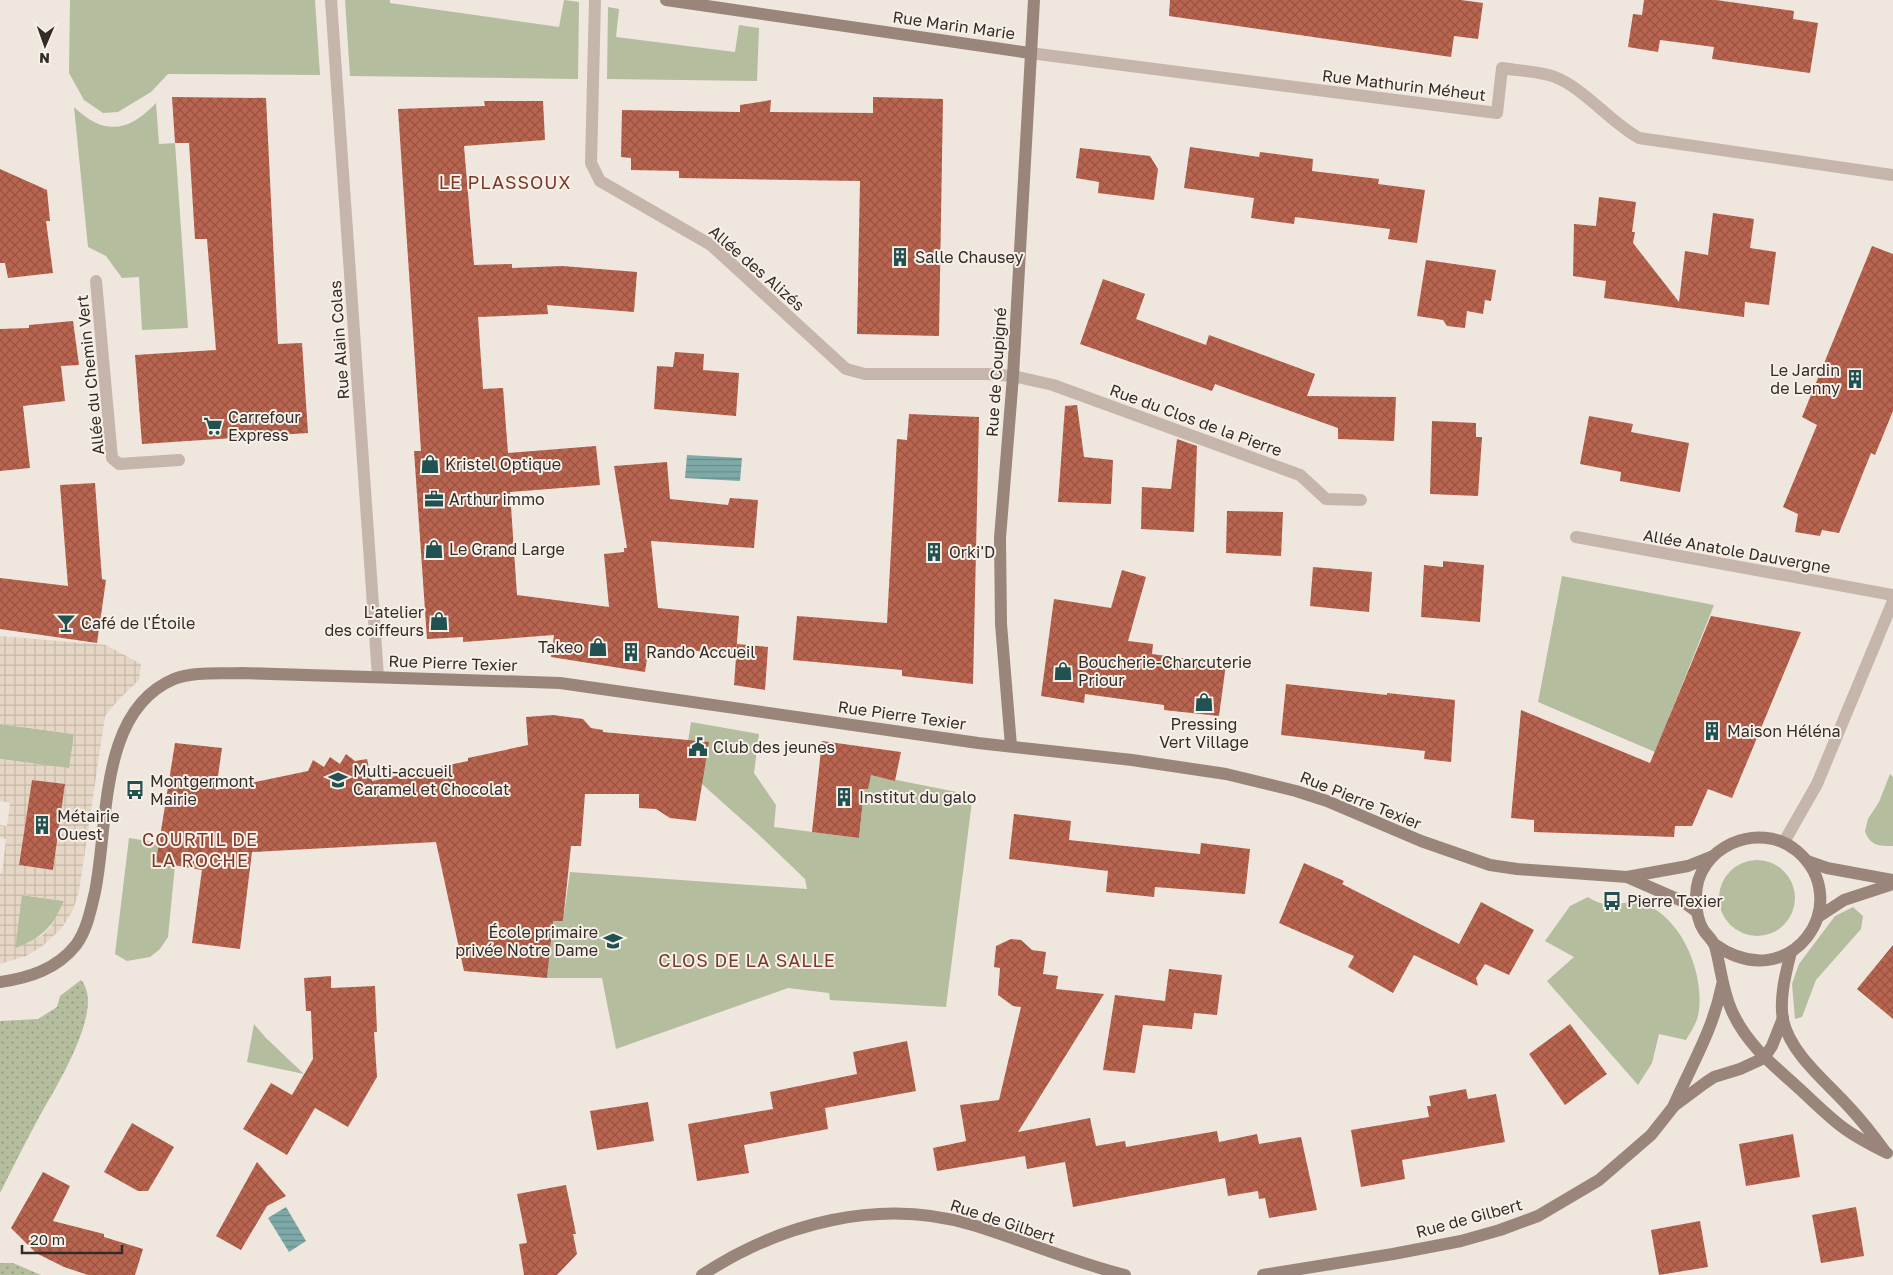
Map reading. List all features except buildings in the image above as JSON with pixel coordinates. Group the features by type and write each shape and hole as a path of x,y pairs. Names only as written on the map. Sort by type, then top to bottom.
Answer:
{"street":[{"name":"Rue Alain Colas","path":"331,0 378,677"},
{"name":"Allée des Alizés","path":"595,0 591,163 600,182 711,245 846,369 865,374 1013,376"},
{"name":"Rue Marin Marie","path":"666,0 1030,52"},
{"name":"Rue de Coupigné","path":"1011,746 999,580 1000,538 1013,376 1034,0"},
{"name":"Rue Mathurin Méheut","path":"1030,52 1497,113 1502,68 1553,76 1566,82 1624,130 1639,138 1893,175"},
{"name":"Allée du Chemin Vert","path":"96,281 112,458 119,464 179,460"},
{"name":"Rue du Clos de la Pierre","path":"1013,376 1053,386 1300,476 1326,499 1361,500"},
{"name":"Allée Anatole Dauvergne","path":"1576,537 1893,595"},
{"path":"1784,842 1817,784 1893,601"},
{"name":"Rue Pierre Texier","path":"0,982 18,980 45,970 61,960 76,944 86,927 99,872 113,760 122,732 130,715 141,701 175,679 194,675 242,673 560,683 1226,774 1274,785 1327,801 1421,841 1490,865 1549,872 1627,877 1688,866 1712,856"},
{"path":"1807,861 1819,888 1818,917 1812,931 1791,952 1776,959 1760,962 1743,960 1728,954 1714,944 1703,929 1697,912 1696,897 1698,882 1704,868 1712,856 1724,846 1754,837 1784,842 1807,861 1827,868 1893,882"},
{"name":"Rue Pierre Texier","path":"1627,877 1682,901 1697,912"},
{"path":"1818,917 1844,900 1893,882"},
{"path":"1714,944 1722,985 1741,1030 1764,1058 1841,1126 1890,1156"},
{"path":"1791,952 1783,993 1783,1018 1787,1033 1795,1046 1870,1130 1890,1156"},
{"name":"Rue de Gilbert","path":"1263,1275 1374,1258 1461,1241 1500,1230 1538,1216 1578,1194 1611,1170 1650,1135 1674,1106 1708,1035 1716,1013 1722,985"},
{"path":"1764,1058 1783,1018"},
{"name":"Rue de Gilbert","path":"1674,1106 1714,1077 1740,1069 1764,1058"},
{"name":"Rue de Gilbert","path":"702,1275 728,1258 759,1243 826,1221 860,1216 915,1214 972,1225 1082,1264 1125,1275"}],"green space":[{"path":"70,0 315,0 320,75 168,74 151,92 118,112 103,113 84,100 69,73"},
{"path":"345,0 390,0 390,3 559,27 564,0 579,2 578,79 350,76"},
{"path":"608,7 619,9 616,37 735,52 739,25 759,28 757,81 607,79"},
{"path":"156,103 159,144 175,143 188,328 142,330 139,277 122,278 106,256 88,247 74,107 96,123 116,127 136,120"},
{"path":"1562,576 1714,605 1655,752 1538,702"},
{"path":"691,722 759,734 754,773 776,805 774,827 859,838 864,789 871,775 962,793 972,801 946,1007 830,1000 829,993 788,988 616,1049 602,978 547,978 552,921 563,921 570,872 807,889 805,879 684,768"},
{"path":"0,724 74,734 70,769 0,759"},
{"path":"1890,774 1893,777 1893,846 1883,846 1872,842 1865,831 1868,819 1879,802"},
{"path":"129,838 160,843 175,865 168,937 160,949 150,957 127,961 115,954"},
{"path":"1757,860 1771,863 1784,871 1792,884 1795,898 1792,912 1784,925 1771,933 1757,936 1743,933 1730,925 1722,912 1719,898 1722,884 1730,871 1743,863"},
{"path":"21,895 65,901 56,918 45,931 31,941 14,949"},
{"path":"1588,897 1604,904 1640,903 1660,913 1682,937 1695,968 1700,1001 1698,1016 1694,1025 1686,1040 1659,1034 1652,1063 1638,1085 1547,981 1574,957 1545,941 1570,906"},
{"path":"1853,907 1863,916 1861,929 1816,980 1802,1017 1795,1019 1792,984 1799,964 1835,916"},
{"path":"81,980 87,993 87,1010 82,1030 64,1072 0,1193 0,1021 38,1019 57,1007 60,996"},
{"path":"254,1024 266,1038 304,1074 247,1062"},
{"path":"0,1263 13,1263 41,1275 0,1275"}],"shaded area":[{"path":"0,636 106,645 141,664 139,680 105,716 79,891 73,910 61,929 41,947 26,956 0,964 0,873 2,873 6,839 0,837 0,825 7,826 10,803 0,801 0,759 69,768 74,734 0,724","holes":["32,780 65,785 53,870 19,865","22,895 64,901 52,925 43,935 15,949"]}],"water":[{"path":"687,455 742,458 740,481 685,478"},
{"path":"286,1207 306,1241 289,1252 268,1218"}],"place":[{"name":"Salle Chausey","path":"900,257"},
{"name":"Le Jardin de Lenny","path":"1855,379"},
{"name":"Carrefour Express","path":"213,426"},
{"name":"Kristel Optique","path":"430,464"},
{"name":"Arthur immo","path":"434,499"},
{"name":"Le Grand Large","path":"434,549"},
{"name":"Orki'D","path":"934,552"},
{"name":"L'atelier des coiffeurs","path":"439,621"},
{"name":"Café de l'Étoile","path":"66,623"},
{"name":"Takeo","path":"598,647"},
{"name":"Rando Accueil","path":"631,652"},
{"name":"Boucherie-Charcuterie Priour","path":"1063,671"},
{"name":"Pressing Vert Village","path":"1204,702"},
{"name":"Maison Héléna","path":"1712,731"},
{"name":"Club des jeunes","path":"698,747"},
{"name":"Multi-accueil Caramel et Chocolat","path":"338,780"},
{"name":"Montgermont Mairie","path":"135,790"},
{"name":"Institut du galo","path":"844,797"},
{"name":"Métairie Ouest","path":"42,825"},
{"name":"Pierre Texier","path":"1612,901"},
{"name":"École primaire privée Notre Dame","path":"613,941"}],"district":[{"name":"LE PLASSOUX","path":"505,183"},
{"name":"COURTIL DE LA ROCHE","path":"200,850"},
{"name":"CLOS DE LA SALLE","path":"747,961"}]}
